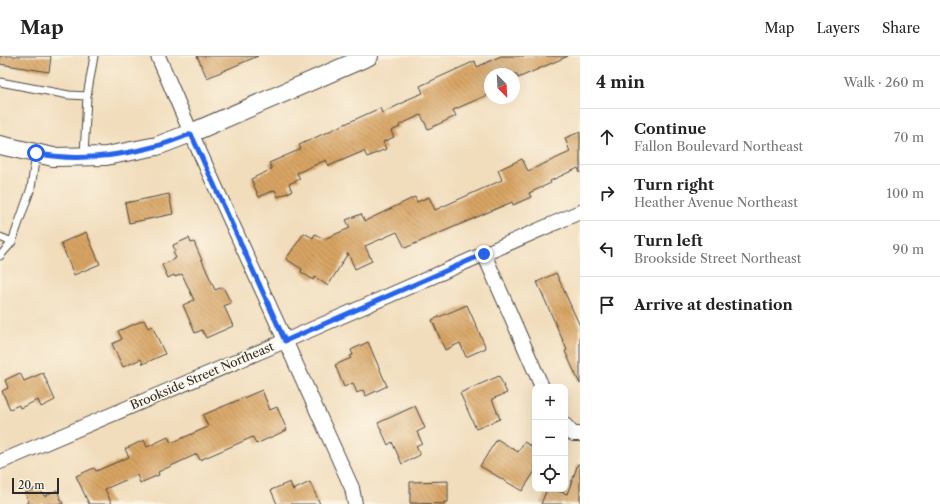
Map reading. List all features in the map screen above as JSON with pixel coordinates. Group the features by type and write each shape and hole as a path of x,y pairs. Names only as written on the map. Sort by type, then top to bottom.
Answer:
{"street":[{"path":"158,56 191,134 352,488 355,504"},
{"path":"0,145 52,157 106,156 157,146 191,134 369,56"},
{"name":"Brookside Street Northeast","path":"0,462 285,341 580,212"},
{"path":"484,254 541,384"}],"lane":[{"path":"84,156 87,96 94,56"},
{"path":"0,82 69,95 87,96"},
{"path":"0,256 12,242 31,188 36,153"},
{"path":"0,237 12,242"}],"building":[{"path":"0,56 51,56 49,72 0,64"},
{"path":"197,56 258,56 207,78"},
{"path":"501,56 568,56 520,77 520,68 484,68 484,97 453,110 456,116 428,129 421,115 399,125 400,127 391,131 394,137 383,142 386,149 367,157 364,151 329,166 326,160 297,173 300,179 289,184 292,191 278,197 275,190 259,197 251,179 272,169 269,163 301,149 299,145 380,108 382,113 423,93 420,86 475,61 477,67"},
{"path":"580,132 580,173 578,168 529,193 531,197 513,205 512,202 405,248 397,232 365,246 372,261 355,269 348,253 328,286 315,277 313,280 301,272 302,269 286,259 304,233 313,238 315,234 324,239 350,228 346,220 361,214 365,221 415,197 417,202 429,197 435,210 502,180 498,170 522,159 528,171 570,152 565,138"},
{"path":"169,194 173,214 129,223 125,203"},
{"path":"86,232 100,264 74,275 61,243"},
{"path":"189,238 191,243 194,242 215,290 223,287 231,303 224,306 233,326 206,338 202,330 195,333 183,305 194,300 182,274 175,277 174,275 168,278 162,265 176,258 173,252 175,251 173,245"},
{"path":"556,273 580,326 580,384 565,351 567,350 537,282"},
{"path":"467,305 486,348 466,357 460,343 445,350 432,320"},
{"path":"144,320 148,328 152,326 165,354 143,364 141,359 123,367 112,344 122,339 118,331"},
{"path":"368,342 387,386 366,396 363,390 357,393 353,383 344,387 335,365 351,358 350,356 353,355 351,350"},
{"path":"20,373 24,381 43,373 55,400 41,407 38,400 20,408 19,405 10,409 2,391 8,388 5,380"},
{"path":"499,376 507,393 492,399 500,419 476,429 460,393"},
{"path":"262,390 270,410 277,407 287,430 256,444 253,437 200,460 197,454 158,472 159,475 140,483 137,475 105,489 112,504 89,504 76,476 94,468 96,471 129,457 125,449 144,440 147,447 168,437 171,443 208,427 203,415"},
{"path":"415,406 425,428 417,432 422,443 416,446 420,455 402,464 392,442 388,445 378,423"},
{"path":"497,439 518,452 524,442 532,446 532,476 522,491 480,466"},
{"path":"578,464 580,464 580,504 541,504 546,492 561,492 567,494"},
{"path":"448,481 448,502 444,502 444,504 410,503 410,482"},
{"path":"290,482 293,490 310,482 320,504 277,504 271,490"},
{"path":"39,487 44,496 57,490 63,504 25,504 29,502 25,493"}],"route":[{"path":"36,153 52,157 106,156 157,146 191,134 285,341 484,254"}]}
